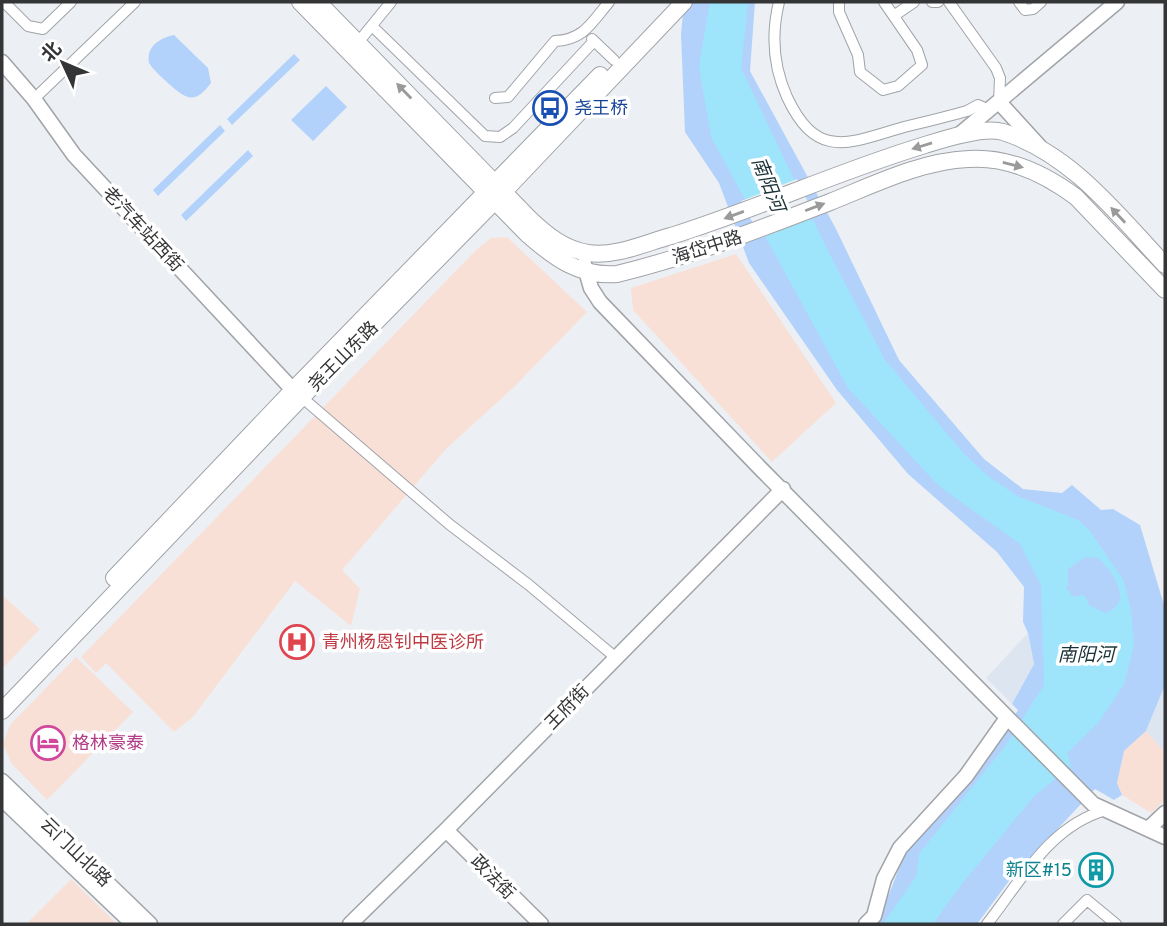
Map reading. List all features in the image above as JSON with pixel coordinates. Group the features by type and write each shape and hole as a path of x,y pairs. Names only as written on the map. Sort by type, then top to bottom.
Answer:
{"main road":[{"name":"海岱中路","path":"300,2 352,48 494,193 546,251 560,262 586,272 604,275 635,270 727,242 898,175 967,159 1008,163 1043,175 1076,197 1165,290"},
{"name":"海岱中路","path":"318,2 352,48"},
{"name":"尧王山东路","path":"2,696 494,193 620,59 669,2"},
{"name":"尧王山东路","path":"620,59 684,2"},
{"name":"海岱中路","path":"494,193 552,239 582,251 607,253 708,224 889,156 960,134 1000,131 1044,150 1087,182 1165,265"},
{"name":"尧王山东路","path":"2,711 297,394"}],"street":[{"path":"4,2 28,26 43,29 71,2"},
{"path":"116,2 125,11"},
{"path":"34,99 135,2"},
{"path":"352,48 391,2"},
{"path":"495,98 508,97 555,41 570,40 584,32 609,2"},
{"path":"779,2 773,43 776,71 796,116 816,136 834,143 860,141 967,111 978,105 994,106 1044,150"},
{"path":"839,2 838,12 858,55 860,72 883,90 898,86 922,65 917,50 884,2"},
{"path":"895,15 914,2"},
{"path":"949,2 996,68 1000,78 994,106"},
{"path":"1018,2 1025,10 1032,9 1041,2"},
{"path":"960,134 1117,2"},
{"path":"372,26 485,136 500,137 513,128 594,41"},
{"path":"584,32 620,59"},
{"name":"老汽车站西街","path":"2,62 34,99 74,155 297,394"},
{"path":"582,251 591,288 600,302 1010,721 1100,807 1165,837"},
{"path":"297,394 449,524 529,585 615,657"},
{"name":"王府街","path":"350,924 783,489"},
{"path":"866,924 874,916 884,879 900,848 967,776 1010,721"},
{"name":"云门山北路","path":"2,781 150,924"},
{"name":"云门山北路","path":"2,799 133,924"},
{"path":"987,924 1040,853 1069,827 1100,807"},
{"path":"1148,828 1165,813"},
{"name":"政法街","path":"446,830 541,924"},
{"path":"1063,924 1087,900 1116,924"}],"shaded area":[{"path":"684,2 755,2 750,71 836,229 899,360 984,459 1023,489 1062,493 1072,485 1101,510 1113,509 1140,525 1164,605 1165,685 1146,731 1124,751 1117,783 1122,795 1114,800 1095,789 1009,881 977,924 871,924 883,910 904,855 984,763 1018,710 1012,704 1034,664 1023,622 1024,587 997,552 908,474 837,390 749,263 719,183 685,132 681,34"},
{"path":"174,35 208,68 211,83 195,97 180,93 149,63 150,52 155,44"},
{"path":"294,54 300,60 232,125 227,119"},
{"path":"326,86 347,107 313,141 291,120"},
{"path":"220,125 225,131 158,196 153,190"},
{"path":"248,150 253,156 186,221 181,215"},
{"path":"507,237 587,312 514,387 446,449 342,570 360,589 351,626 295,581 193,717 174,732 106,663 96,673 81,657 477,249 491,238"},
{"path":"736,254 836,403 772,462 633,310 631,288"},
{"path":"2,595 40,629 2,669"},
{"path":"1028,633 1034,664 1012,704 986,678"},
{"path":"76,657 133,712 47,800 12,764 3,744 10,725"},
{"path":"1165,685 1165,752 1146,731"},
{"path":"1146,731 1165,752 1165,800 1151,813 1122,795 1117,783 1124,751"},
{"path":"71,879 115,922 26,924"}],"water":[{"name":"南阳河","path":"710,2 748,2 741,68 827,249 885,360 964,454 988,476 1017,496 1078,520 1090,531 1124,581 1131,610 1134,645 1124,684 1099,722 1067,753 1071,766 1034,796 961,885 933,924 883,924 917,875 919,854 1006,745 1044,685 1041,585 1020,544 939,486 848,388 711,137 699,67","holes":["1085,557 1098,558 1115,579 1120,595 1114,609 1105,613 1090,606 1084,595 1073,597 1066,587 1068,569"]}],"pier":[{"path":"797,179 815,217 761,238 741,201"}],"place":[{"name":"尧王桥","path":"550,108"},
{"name":"青州杨恩钊中医诊所","path":"297,642"},
{"name":"格林豪泰","path":"48,743"},
{"name":"新区#15","path":"1096,870"}]}
